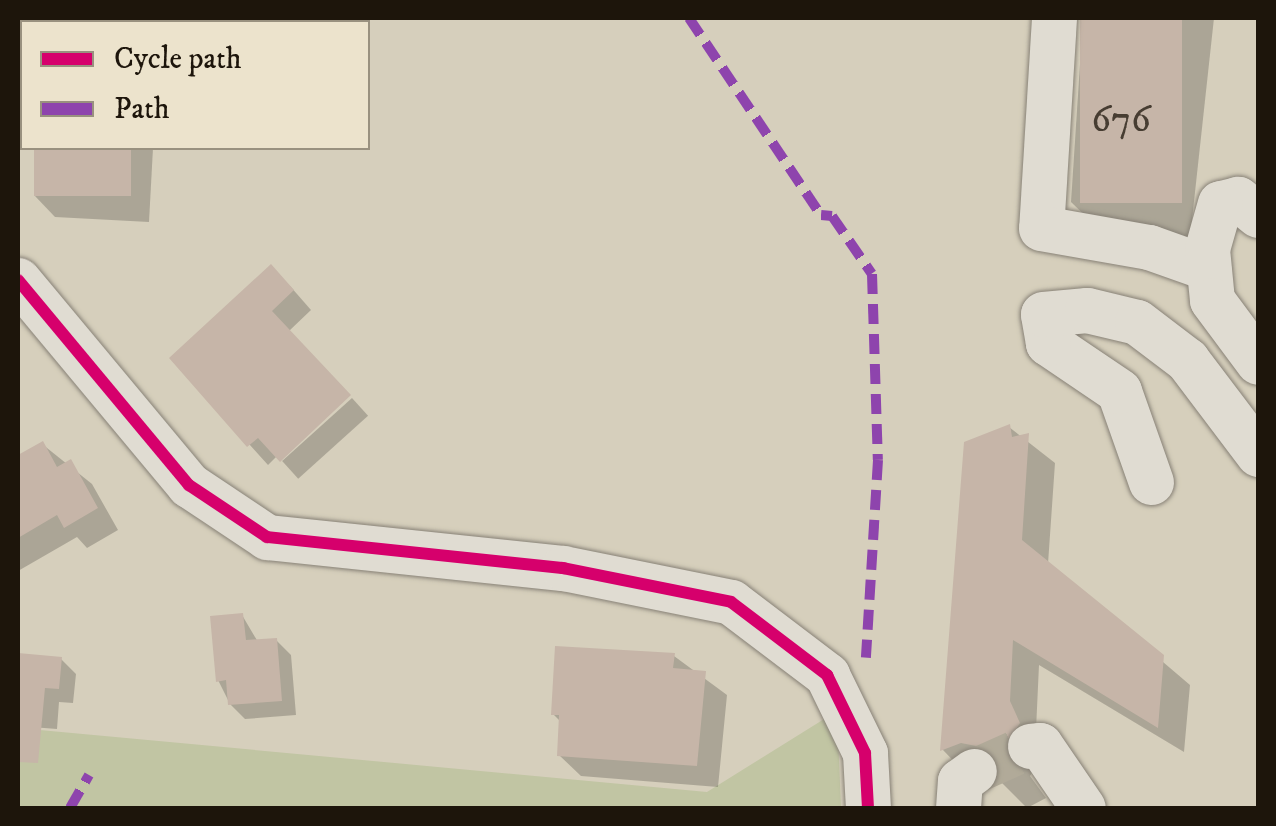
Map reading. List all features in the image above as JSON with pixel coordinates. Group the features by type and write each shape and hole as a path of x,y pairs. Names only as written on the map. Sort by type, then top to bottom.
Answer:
{"street":[{"path":"1054,18 1041,228 1149,246 1208,268"},
{"path":"1258,215 1238,199 1220,203 1207,249 1212,300 1258,362"},
{"path":"18,280 189,485 267,538 563,568 731,602 827,675 865,753 868,808"},
{"path":"1151,482 1119,391 1048,342 1043,314 1087,310 1137,322 1187,360 1258,454"},
{"path":"1030,746 1040,745 1083,808"}],"green space":[{"path":"837,711 841,808 18,808 18,728 707,792"}],"building":[{"path":"1080,18 1182,18 1182,203 1080,203"},
{"path":"34,150 131,150 131,196 34,196"},
{"path":"271,264 294,290 272,311 351,395 280,462 258,438 247,447 169,358"},
{"path":"1010,424 1012,437 1029,433 1022,540 1164,655 1158,728 1013,640 1010,701 1020,723 1004,748 1021,770 998,782 1000,768 986,748 961,743 940,751 964,442"},
{"path":"43,441 57,467 71,459 98,508 64,528 57,515 18,538 18,455"},
{"path":"243,613 246,640 277,638 282,701 228,705 226,680 216,682 210,616"},
{"path":"555,646 675,653 673,668 706,671 697,766 557,756 559,715 551,715"},
{"path":"18,653 62,657 59,689 45,688 38,763 18,762"}],"tunnel":[{"path":"974,771 1030,746"}],"marked path":[{"path":"689,18 821,215 832,216 872,274 878,460 866,658"},
{"path":"70,808 89,775"}],"cycle path":[{"path":"18,280 189,485 267,537 563,568 731,602 827,675 865,753 868,808"}]}
